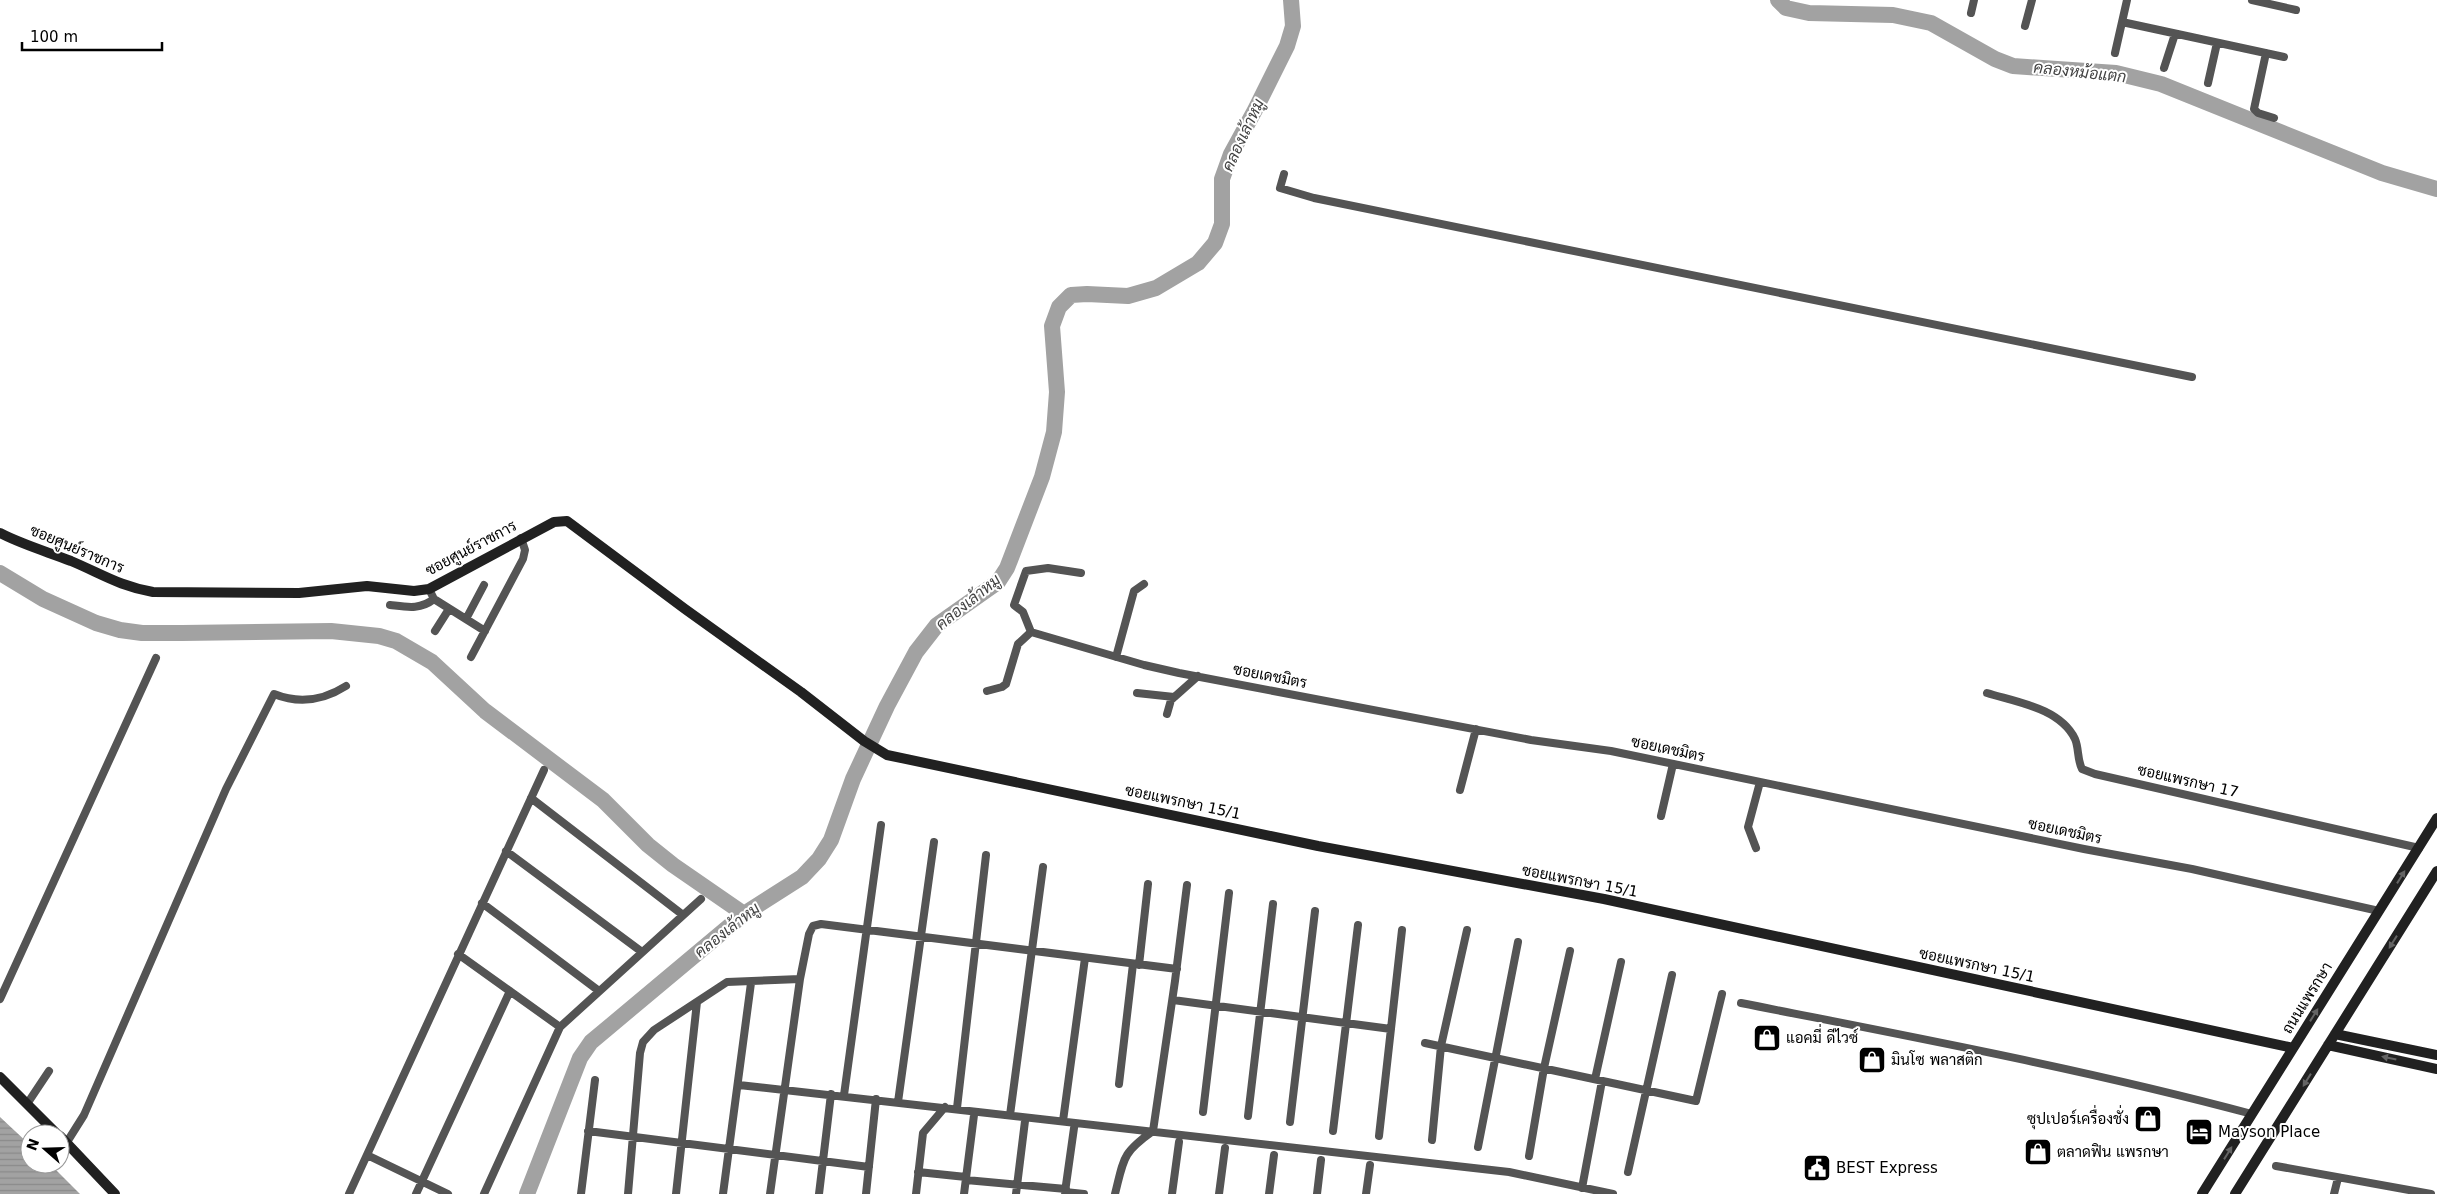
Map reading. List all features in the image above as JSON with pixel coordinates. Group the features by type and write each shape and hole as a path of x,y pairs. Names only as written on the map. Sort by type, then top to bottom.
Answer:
{"street":[{"path":"1971,13 1974,0"},
{"path":"2025,26 2032,0"},
{"path":"2115,53 2127,0"},
{"path":"2252,0 2296,10"},
{"path":"2122,22 2284,57"},
{"path":"2164,68 2175,34"},
{"path":"2208,83 2217,43"},
{"path":"2266,54 2254,109 2258,113 2274,118"},
{"path":"1284,174 1280,188 1314,198 2192,377"},
{"name":"ซอยศูนย์ราชการ","path":"0,533 74,562 106,579 130,588 154,592 299,593 367,586 406,590 429,589 521,538 554,522 567,521 801,692 864,741"},
{"path":"471,658 523,560 525,550 521,538"},
{"path":"987,691 1006,684 1018,644 1031,632 1024,612 1014,605 1026,571 1048,568 1082,573"},
{"path":"1116,657 1134,591 1144,584"},
{"path":"466,619 484,585"},
{"path":"429,589 434,599 485,631"},
{"path":"390,605 417,608 426,606 434,599"},
{"path":"434,631 449,609"},
{"name":"ซอยเดชมิตร","path":"1031,632 1144,665 1531,740 1611,751 2084,849 2192,869 2379,911"},
{"path":"0,999 156,658"},
{"path":"1166,714 1174,697 1198,676"},
{"path":"70,1129 84,1115 226,789 274,694 294,700 310,699 330,696 346,686"},
{"path":"1137,693 1174,697"},
{"name":"ซอยแพรกษา 17","path":"1986,693 2041,710 2065,724 2076,740 2079,763 2082,769 2095,774 2419,848"},
{"path":"1460,790 1476,729"},
{"name":"ซอยแพรกษา 15/1","path":"864,741 887,755 1309,844 1613,901 2293,1048"},
{"path":"1661,816 1673,764"},
{"path":"349,1194 544,770"},
{"path":"1756,848 1748,827 1760,782"},
{"path":"531,798 683,916"},
{"name":"ถนนแพรกษา","path":"2202,1194 2437,818"},
{"path":"844,1095 881,824"},
{"path":"898,1102 934,842"},
{"path":"506,851 642,952"},
{"path":"957,1108 986,855"},
{"path":"1010,1114 1043,868"},
{"path":"2235,1194 2437,871"},
{"path":"1119,1084 1148,884"},
{"path":"1115,1194 1124,1157 1136,1143 1153,1131 1173,1000 1187,886"},
{"path":"1203,1112 1229,894"},
{"path":"484,1194 560,1027 701,899"},
{"path":"482,904 599,991"},
{"path":"1248,1116 1273,904"},
{"path":"1290,1122 1315,911"},
{"path":"770,1194 800,979 809,934 813,926 821,924 867,929 1177,969"},
{"path":"1333,1131 1358,925"},
{"path":"1379,1136 1402,930"},
{"path":"1432,1140 1442,1046 1466,930"},
{"path":"1478,1147 1518,942"},
{"path":"1529,1156 1544,1068 1570,951"},
{"path":"458,954 560,1027"},
{"path":"1064,1121 1085,958"},
{"path":"1582,1188 1599,1080 1621,962"},
{"path":"1628,1172 1672,975"},
{"path":"628,1194 640,1053 643,1042 654,1030 727,982 751,983 800,979"},
{"path":"723,1194 739,1085 751,983"},
{"path":"416,1194 510,991"},
{"path":"1425,1043 1696,1101 1722,994"},
{"path":"1173,1000 1391,1029"},
{"path":"676,1194 698,1002"},
{"path":"1741,1003 2086,1074 2185,1096 2252,1114"},
{"path":"2335,1034 2437,1055"},
{"path":"2328,1045 2437,1069"},
{"path":"27,1104 49,1071"},
{"path":"0,1077 47,1124"},
{"path":"581,1194 595,1080"},
{"path":"739,1085 784,1088 1509,1172 1613,1194"},
{"path":"819,1194 831,1094"},
{"path":"866,1194 876,1099"},
{"path":"916,1194 923,1133 945,1107"},
{"path":"964,1194 974,1115"},
{"path":"1016,1194 1025,1121"},
{"path":"1066,1192 1074,1128"},
{"path":"588,1130 869,1166"},
{"path":"1172,1194 1179,1142"},
{"path":"70,1147 115,1194"},
{"path":"1220,1194 1225,1148"},
{"path":"367,1155 448,1194"},
{"path":"1269,1194 1274,1155"},
{"path":"1317,1194 1321,1160"},
{"path":"1366,1194 1370,1165"},
{"path":"2276,1166 2408,1192 2431,1194"},
{"path":"918,1172 1084,1194"},
{"path":"2334,1194 2338,1178"}],"shaded area":[{"path":"0,1117 20,1136 20,1174 60,1174 80,1194 0,1194"}],"waterway":[{"name":"คลองเล้าหมู","path":"527,1194 580,1058 591,1042 744,914 802,877 819,859 831,840 853,779 887,706 916,652 937,625 998,582 1007,568 1042,477 1054,432 1057,392 1052,326 1059,307 1071,295 1128,296 1156,288 1198,263 1215,243 1222,224 1222,179 1231,154 1287,46 1293,26 1291,0"},
{"name":"คลองหม้อแตก","path":"1778,0 1786,8 1809,13 1893,15 1931,23 1995,59 2013,66 2116,73 2161,84 2382,173 2437,189"},
{"path":"0,573 43,599 96,623 120,630 142,633 331,631 379,636 396,641 432,662 485,711 603,800 648,845 673,865 744,914"}],"place":[{"name":"แอคมี่ ดีไวซ์","path":"1767,1038"},
{"name":"มินโซ พลาสติก","path":"1872,1060"},
{"name":"ซุปเปอร์เครื่องชั่ง","path":"2148,1119"},
{"name":"Mayson Place","path":"2199,1132"},
{"name":"ตลาดฟิน แพรกษา","path":"2038,1152"},
{"name":"BEST Express","path":"1817,1168"}]}
